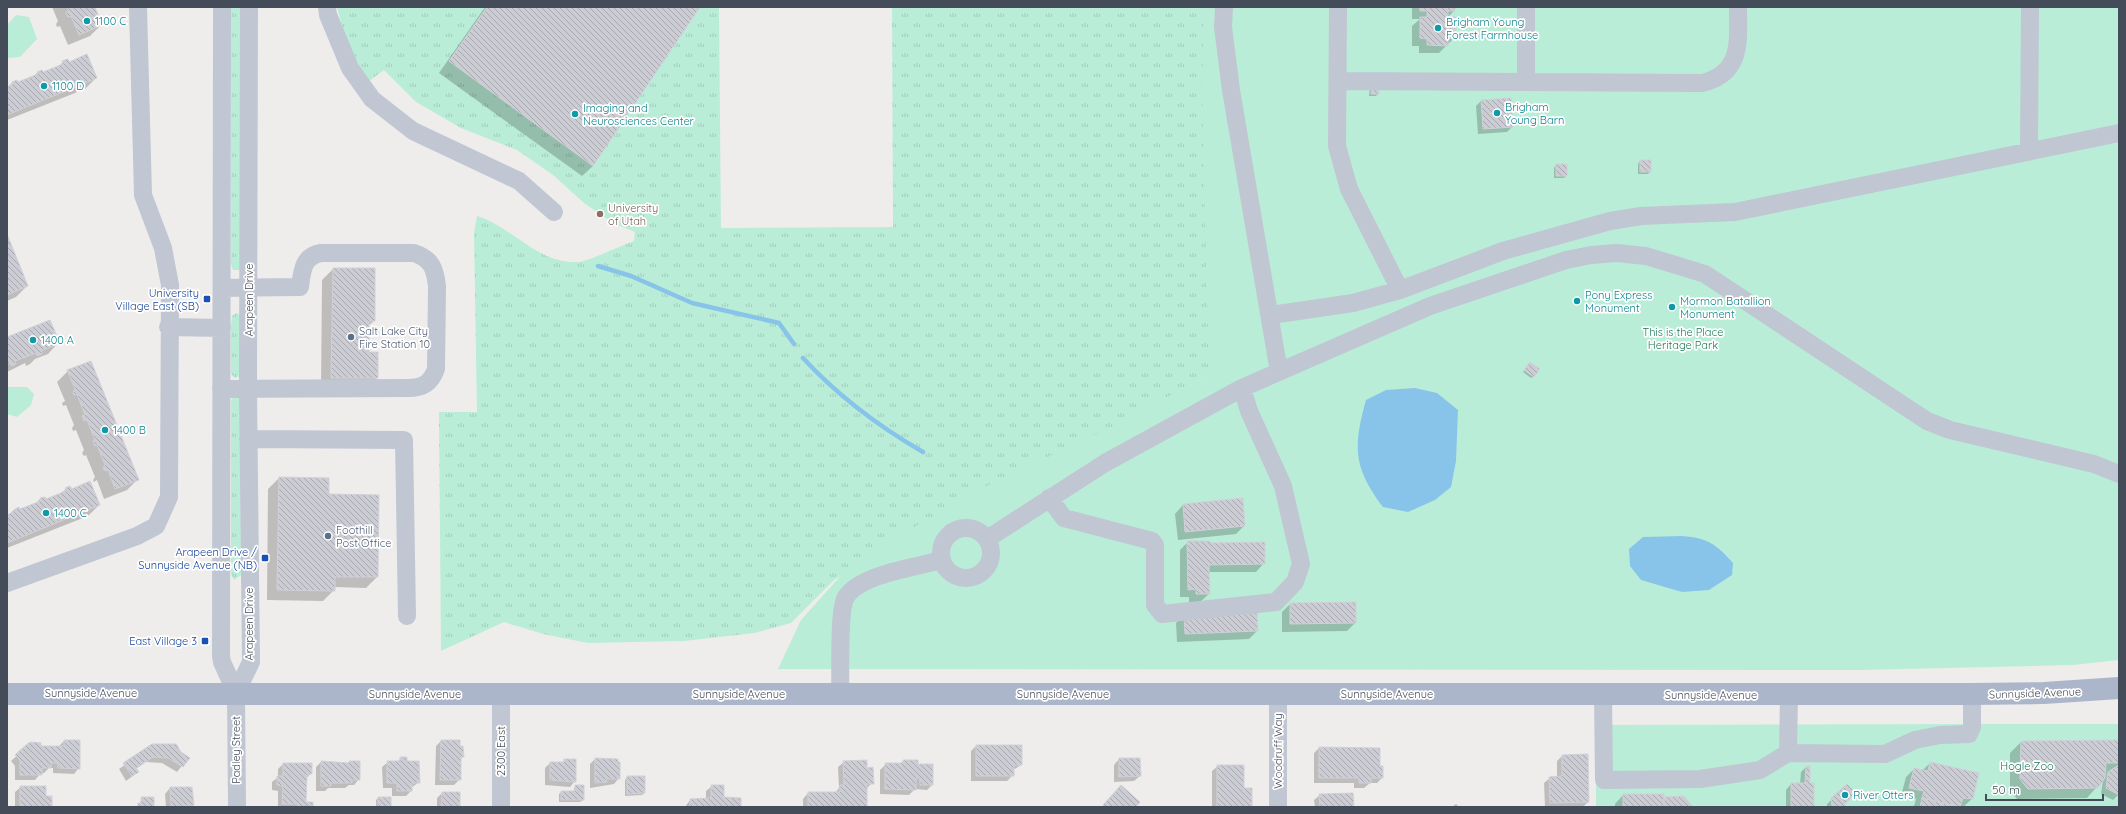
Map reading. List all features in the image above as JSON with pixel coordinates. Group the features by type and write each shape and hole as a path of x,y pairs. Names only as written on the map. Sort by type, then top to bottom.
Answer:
{"main road":[{"name":"Sunnyside Avenue","path":"7,694 1789,695 2113,692"}],"street":[{"path":"7,583 137,536 156,526 169,497 168,327 170,285 163,248 143,195 138,7"},
{"path":"222,7 221,389 223,528 221,656 222,662 236,693"},
{"name":"Arapeen Drive","path":"236,693 250,662 248,439 249,7"},
{"path":"327,7 328,15 350,68 372,98 413,131 518,181 554,212"},
{"path":"1224,7 1223,27 1231,90 1279,372"},
{"path":"1338,7 1337,146 1349,189 1400,290"},
{"path":"1526,7 1526,82"},
{"path":"1338,81 1702,83 1716,80 1725,73 1736,56 1738,7"},
{"path":"2029,151 2030,7"},
{"path":"1270,315 1353,303 1400,290 1503,251 1610,221 1641,216 1735,212 2119,133"},
{"path":"221,389 408,388 426,384 431,381 436,369 437,286 436,274 432,263 414,253 321,253 314,254 305,262 300,287 222,288"},
{"path":"987,539 1049,498 1137,445 1242,388 1430,306 1566,260 1591,255 1617,253 1646,256 1695,270 1718,282 1927,421 1950,430 2094,464 2119,474"},
{"path":"168,327 222,328"},
{"path":"1049,498 1064,518 1152,541 1155,545 1155,606 1162,614 1276,602 1295,582 1301,564 1283,486 1249,411 1242,388"},
{"path":"248,439 404,440 407,616"},
{"path":"972,529 984,534 992,552 986,570 978,575 966,577 955,575 946,569 942,560 942,548 946,539 956,530 972,529"},
{"path":"840,694 842,617 845,598 855,587 868,579 942,560"},
{"name":"Padley Street","path":"236,693 236,807"},
{"name":"Woodruff Way","path":"1278,694 1278,807"},
{"path":"1603,695 1604,780 1700,779 1745,773 1760,770 1788,753 1885,754 1915,740 1940,735 1969,734 1972,727 1972,694"},
{"name":"2300 East","path":"501,695 501,807"},
{"path":"1788,753 1789,695"}],"green space":[{"path":"231,7 241,7 240,270 233,270 231,264"},
{"path":"337,7 487,7 449,61 593,166 700,7 827,7 719,8 721,228 893,227 892,7 1207,7 1270,342 861,564 834,580 791,623 755,633 684,641 588,643 543,634 504,622 441,651 439,412 477,412 474,233 477,216 491,222 538,251 550,257 564,261 579,262 598,256 634,241 635,232 613,223 584,203 553,175 517,150 461,128 416,102 384,70 369,81 347,46"},
{"name":"This is the Place Heritage Park","path":"1204,7 2119,7 2119,660 2073,665 1860,670 778,669 801,620 852,563 983,488 1117,424 1209,375 1202,90"},
{"path":"16,15 29,17 37,39 20,57 8,58 7,25"},
{"path":"236,313 241,315 241,376 235,378 231,374 231,324 232,316"},
{"path":"7,387 27,387 34,394 31,405 17,417 7,414"},
{"path":"233,396 238,396 240,399 241,575 234,580 231,574 231,401"},
{"name":"Hogle Zoo","path":"2119,724 2119,807 1596,807 1596,725"}],"water":[{"path":"1415,388 1437,393 1458,410 1456,461 1451,487 1435,500 1408,512 1383,507 1373,493 1361,468 1358,456 1358,444 1359,431 1366,400 1386,390"},
{"path":"1682,536 1705,540 1722,551 1733,563 1732,575 1709,590 1682,592 1641,580 1630,566 1629,549 1643,537"}],"building":[{"name":"1100 C","path":"67,7 95,7 102,25 79,35 71,16 68,17 67,15 66,12 69,11"},
{"name":"Imaging and Neurosciences Center","path":"487,7 700,7 593,166 449,61"},
{"name":"Brigham Young Forest Farmhouse","path":"1420,7 1455,7 1455,11 1448,11 1448,17 1456,17 1455,39 1448,38 1448,46 1427,45 1427,39 1420,38 1420,17 1427,17 1427,11 1420,11"},
{"name":"1100 D","path":"87,54 97,78 7,115 7,87 13,84 12,82 17,80 18,82 38,74 37,72 42,70 43,72 63,64 62,61 68,59 69,62"},
{"path":"1372,85 1379,85 1379,94 1371,94"},
{"name":"Brigham Young Barn","path":"1511,98 1513,127 1483,129 1481,100"},
{"path":"1640,160 1651,160 1651,172 1640,172"},
{"path":"1556,164 1567,164 1567,176 1556,176"},
{"path":"7,234 28,286 7,295"},
{"name":"Salt Lake City Fire Station 10","path":"333,268 375,268 375,321 369,321 369,352 378,352 378,378 331,378"},
{"name":"1400 A","path":"50,320 60,343 41,351 42,354 37,356 36,353 15,361 16,364 11,366 10,363 7,364 7,337"},
{"name":"1400 B","path":"91,361 139,480 115,489 108,470 105,471 103,468 105,465 97,445 95,446 93,441 95,440 87,420 84,421 82,416 85,415 77,394 74,395 73,392 75,389 67,370"},
{"path":"1530,362 1540,369 1534,377 1524,370"},
{"name":"Foothill Post Office","path":"279,477 329,478 329,494 379,495 378,577 335,577 335,591 277,590"},
{"name":"1400 C","path":"90,481 100,505 7,543 7,515 16,511 15,509 19,507 20,509 41,501 40,498 45,497 46,499 66,491 65,488 70,486 72,489"},
{"path":"1243,498 1245,526 1185,532 1183,504"},
{"path":"1187,541 1210,541 1210,543 1265,542 1265,564 1209,565 1210,594 1196,594 1196,589 1188,590"},
{"path":"1356,602 1356,623 1290,624 1290,603"},
{"path":"1257,610 1258,631 1185,634 1184,614"},
{"path":"64,740 80,740 80,769 58,768 58,763 51,763 51,768 42,768 42,775 20,775 20,760 15,755 27,744 31,742 41,743 41,746 64,746"},
{"path":"441,740 460,740 460,746 463,746 464,757 461,757 461,780 440,780"},
{"path":"2119,740 2119,763 2106,763 2105,778 2098,788 2028,789 2020,779 2021,741"},
{"path":"152,744 176,744 181,752 190,758 183,767 168,758 153,757 136,768 139,772 132,776 123,763"},
{"path":"976,745 1022,745 1022,765 1014,765 1014,776 976,776"},
{"path":"1319,747 1380,748 1380,766 1383,766 1383,778 1371,778 1371,783 1359,783 1359,778 1319,778"},
{"path":"1588,754 1589,802 1550,803 1549,777 1562,776 1562,755"},
{"path":"400,757 407,757 407,761 419,761 420,783 412,783 412,791 397,791 397,783 387,783 387,761 400,761"},
{"path":"595,758 618,759 618,762 620,762 620,779 606,779 607,782 595,783"},
{"path":"1119,758 1140,758 1141,776 1119,777"},
{"path":"564,759 576,759 576,782 550,780 550,762 564,762"},
{"path":"867,760 867,768 873,767 874,784 867,784 867,807 808,807 808,792 840,792 840,785 844,785 843,761"},
{"path":"903,760 918,760 918,764 933,764 933,785 920,785 920,778 916,778 916,790 885,789 885,763 903,763"},
{"path":"321,761 349,763 349,761 360,761 360,780 352,780 352,783 331,783 331,786 321,786"},
{"path":"1930,762 1979,773 1973,799 1963,798 1960,807 1922,798 1924,791 1909,788 1914,768 1928,771"},
{"path":"283,763 312,763 312,774 307,774 306,802 313,802 313,807 298,807 298,804 282,804 283,786 277,785 277,776 283,776"},
{"path":"1217,765 1244,765 1244,788 1252,788 1252,807 1217,807"},
{"path":"2119,765 2119,795 2106,788 2108,772"},
{"path":"1806,766 1810,766 1810,783 1814,783 1814,807 1791,807 1791,783 1805,783"},
{"path":"627,776 645,776 645,793 627,794"},
{"name":"River Otters","path":"1847,784 1856,793 1845,804 1845,807 1832,807 1831,798"},
{"path":"575,785 584,785 584,800 561,800 561,791 575,791"},
{"path":"711,785 724,785 724,797 741,798 741,807 690,807 690,799 711,798"},
{"path":"1121,785 1140,802 1136,807 1105,807 1103,805"},
{"path":"20,786 46,786 46,796 52,796 52,807 24,807 20,805"},
{"path":"170,787 192,787 194,805 171,807"},
{"path":"442,792 460,792 461,807 441,807"},
{"path":"1353,793 1354,807 1320,807 1319,794"},
{"path":"1623,794 1664,794 1664,807 1623,807"},
{"path":"1684,796 1693,807 1664,807 1664,797"},
{"path":"141,797 154,797 154,807 138,807 138,803 141,803"},
{"path":"378,797 391,797 391,807 378,807"},
{"path":"1922,798 1960,807 1920,807"}],"waterway":[{"path":"598,266 631,276 692,303 779,323 794,344"},
{"path":"803,358 816,372 859,410 890,432 923,452"}],"place":[{"name":"1100 C","path":"87,21"},
{"name":"Brigham Young Forest Farmhouse","path":"1438,28"},
{"name":"1100 D","path":"44,86"},
{"name":"Brigham Young Barn","path":"1497,113"},
{"name":"Imaging and Neurosciences Center","path":"575,114"},
{"name":"University of Utah","path":"600,214"},
{"name":"University Village East (SB)","path":"207,299"},
{"name":"Pony Express Monument","path":"1577,301"},
{"name":"Mormon Batallion Monument","path":"1672,307"},
{"name":"Salt Lake City Fire Station 10","path":"351,337"},
{"name":"1400 A","path":"33,340"},
{"name":"1400 B","path":"105,430"},
{"name":"1400 C","path":"46,513"},
{"name":"Foothill Post Office","path":"328,536"},
{"name":"Arapeen Drive / Sunnyside Avenue (NB)","path":"265,558"},
{"name":"East Village 3","path":"205,641"},
{"name":"River Otters","path":"1845,795"}]}
